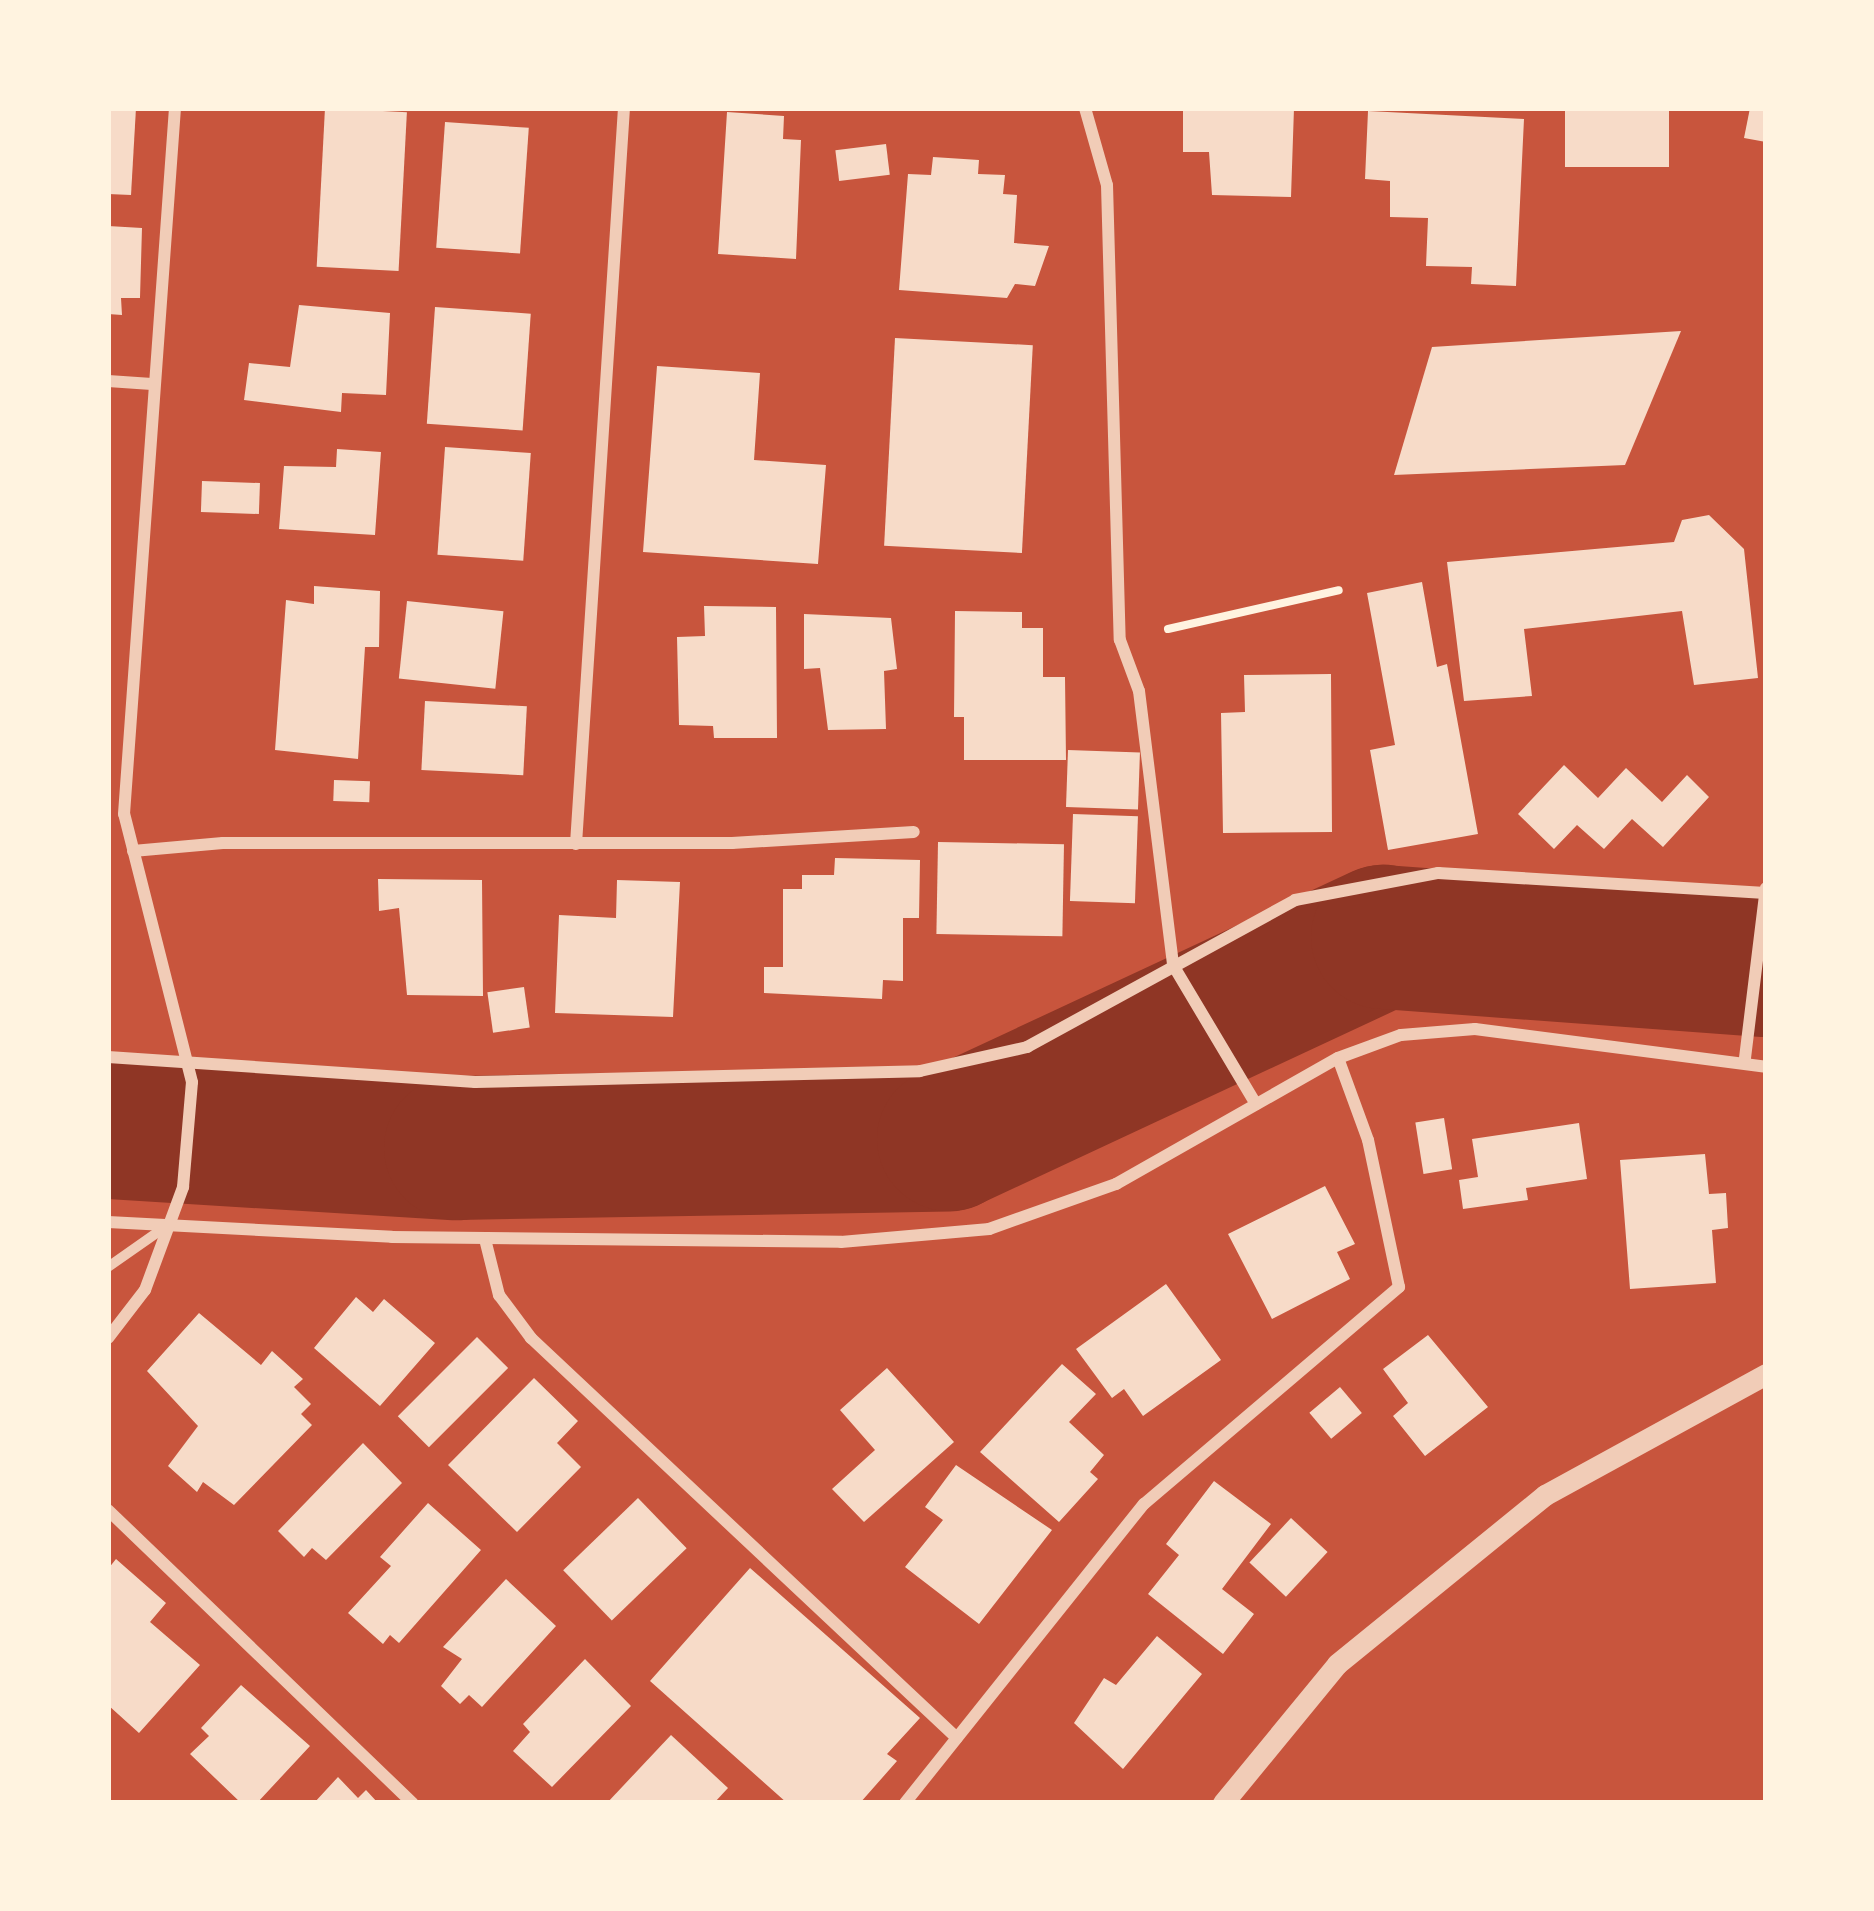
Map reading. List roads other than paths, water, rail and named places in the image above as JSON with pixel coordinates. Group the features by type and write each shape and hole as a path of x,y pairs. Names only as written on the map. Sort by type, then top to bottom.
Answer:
{"street":[{"path":"108,1338 145,1290 183,1187 187,1062 124,814 175,108"},
{"path":"576,844 624,108"},
{"path":"1085,108 1107,185 1120,640 1139,691 1173,965 1256,1104"},
{"path":"108,381 152,384"},
{"path":"108,813 124,814"},
{"path":"133,851 224,843 576,844 914,832"},
{"path":"108,1057 475,1082 920,1071 1027,1046 1295,899 1438,872 1765,890 1752,1024 1744,1058"},
{"path":"108,1222 485,1239 841,1242 989,1229 1115,1184 1339,1058 1401,1036 1475,1029 1744,1058 1766,1067"},
{"path":"904,1803 1144,1504 1400,1288 1368,1140 1339,1058"},
{"path":"108,1267 168,1225"},
{"path":"485,1239 499,1294 531,1338 956,1738"},
{"path":"1223,1803 1337,1664 1545,1495 1766,1374"},
{"path":"108,1510 413,1803"}],"waterway":[{"path":"108,1127 456,1148 949,1139 1383,937 1766,965"}]}
